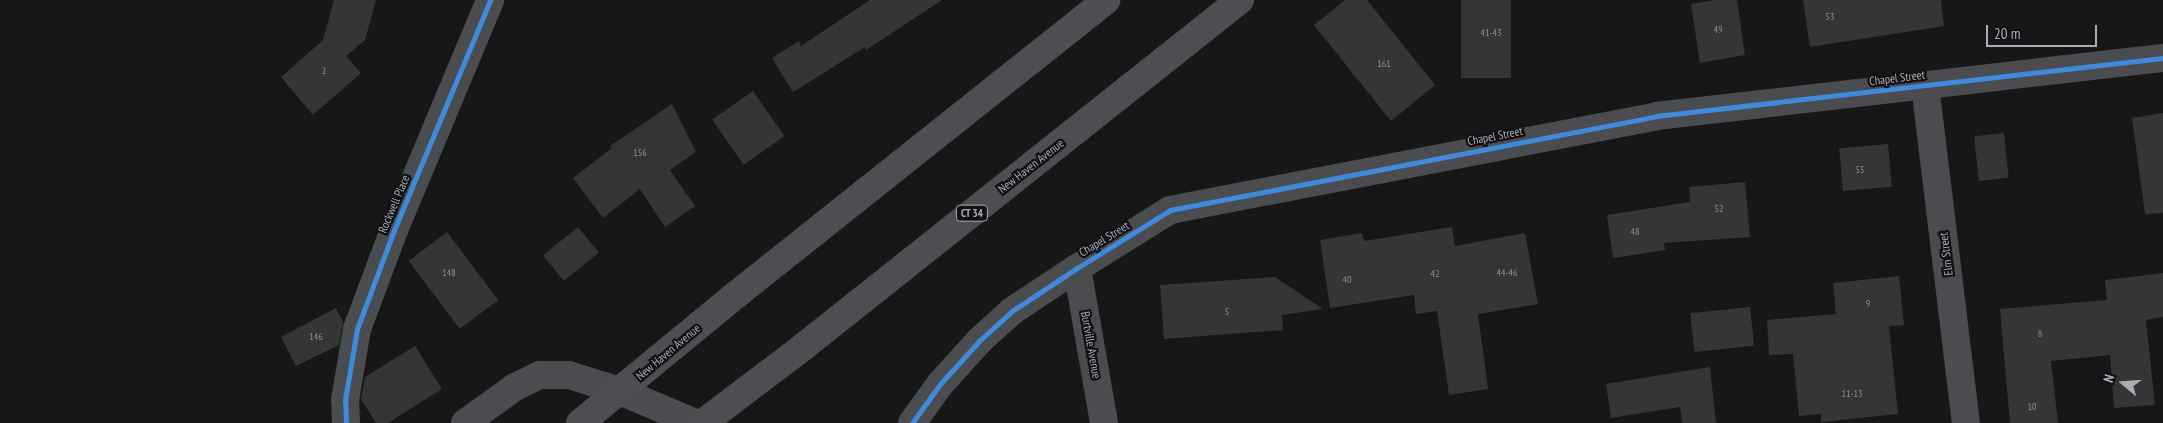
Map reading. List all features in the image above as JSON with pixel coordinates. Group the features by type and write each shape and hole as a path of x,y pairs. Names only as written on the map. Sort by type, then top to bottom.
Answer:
{"highway":[{"name":"New Haven Avenue","path":"580,423 737,294 1106,0"},
{"name":"New Haven Avenue","path":"703,423 803,347 1240,0"}],"street":[{"name":"Rockwell Place","path":"346,423 345,400 357,329 394,230 490,0"},
{"name":"Chapel Street","path":"912,423 941,383 980,340 1012,311 1170,210 1656,116 2163,58"},
{"name":"Elm Street","path":"1925,85 1966,423"},
{"name":"Burtville Avenue","path":"1077,268 1104,423"},
{"path":"465,423 515,387 540,375 569,375 620,391 695,423"}],"building":[{"path":"334,0 376,0 365,40 346,56 361,73 313,115 281,77 323,40"},
{"path":"870,0 942,0 866,50 865,47 793,92 772,58 799,41 801,46"},
{"path":"1345,0 1367,0 1435,85 1391,121 1314,25"},
{"path":"1461,0 1511,0 1511,78 1461,78"},
{"path":"1715,0 1737,0 1745,55 1700,63 1691,4"},
{"path":"1803,0 1941,0 1944,26 1810,47"},
{"path":"753,91 785,136 744,165 712,120"},
{"path":"672,104 696,152 670,170 695,206 665,227 640,189 603,218 573,178 612,148 610,146"},
{"path":"2163,113 2163,213 2145,214 2132,118"},
{"path":"2004,133 2009,178 1979,181 1974,136"},
{"path":"1888,144 1892,187 1843,191 1839,148"},
{"path":"1745,182 1750,237 1664,243 1665,250 1613,258 1607,215 1690,202 1689,187"},
{"path":"578,227 599,253 564,281 543,255"},
{"path":"1452,227 1455,246 1525,233 1538,304 1478,314 1488,389 1449,395 1437,311 1416,314 1414,295 1330,308 1320,240 1362,233 1364,241"},
{"path":"447,232 498,300 460,329 409,261"},
{"path":"2163,273 2163,317 2146,320 2155,405 2114,408 2110,355 2051,361 2058,423 2010,423 2000,309 2107,300 2105,280"},
{"path":"1899,276 1904,325 1889,326 1898,414 1821,422 1821,414 1799,416 1793,354 1769,355 1767,320 1836,314 1833,283"},
{"path":"1275,277 1323,309 1282,315 1283,330 1164,339 1160,285"},
{"path":"1750,307 1754,346 1694,352 1690,313"},
{"path":"336,308 343,322 339,345 296,366 281,337"},
{"path":"415,346 442,389 388,423 376,423 361,399 365,377"},
{"path":"1710,367 1716,423 1682,423 1680,407 1611,418 1606,384"}],"cycle path":[{"path":"346,423 345,400 357,329 394,230 490,0"},
{"path":"912,423 941,383 980,340 1012,311 1170,210 1656,116 2163,58"}]}
